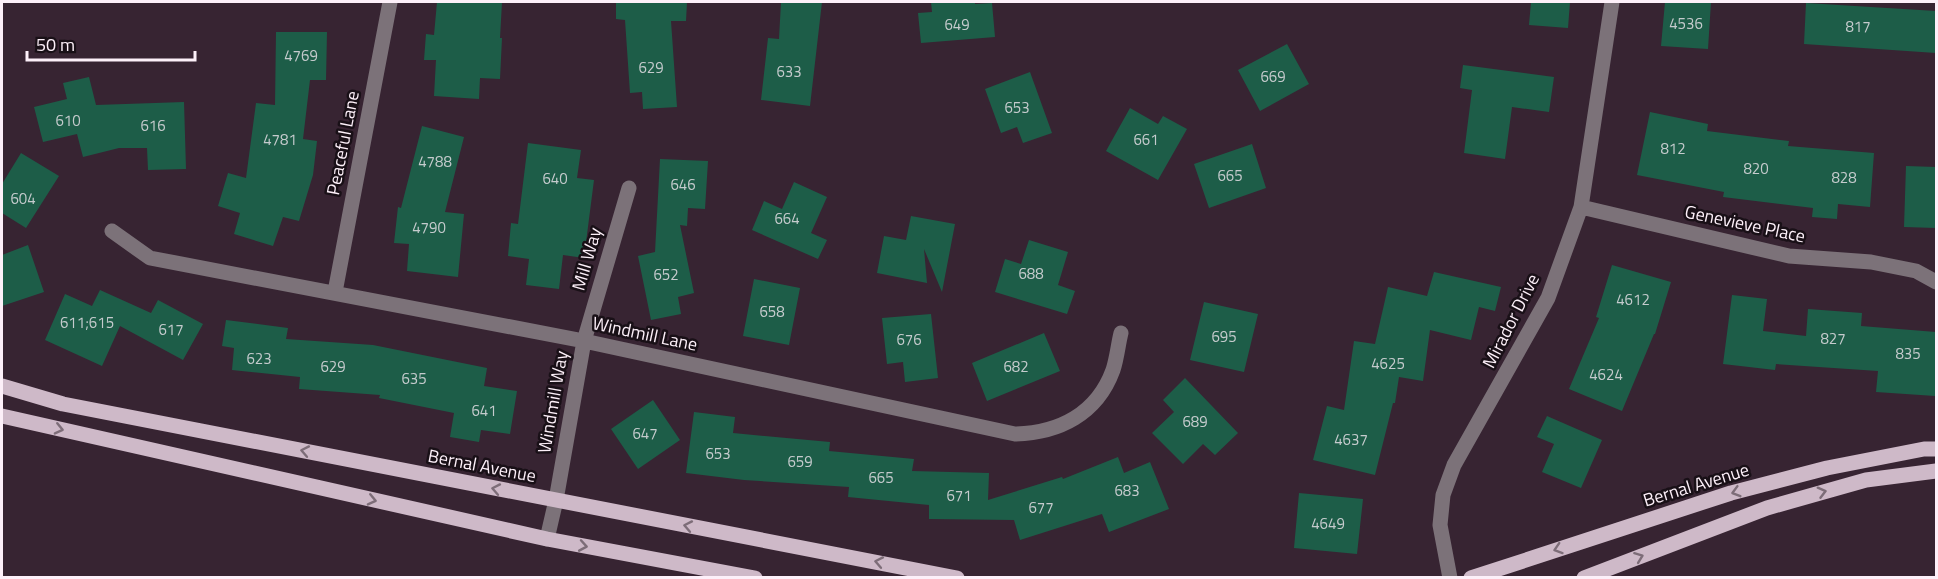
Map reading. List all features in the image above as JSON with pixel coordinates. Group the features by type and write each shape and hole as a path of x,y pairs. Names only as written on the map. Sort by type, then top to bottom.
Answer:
{"main road":[{"name":"Bernal Avenue","path":"2,386 63,405 957,578"},
{"path":"2,416 547,539 755,578"},
{"name":"Bernal Avenue","path":"1471,578 1731,494 1827,468 1924,449 1936,450"},
{"path":"1584,578 1767,508 1866,480 1936,471"}],"street":[{"name":"Peaceful Lane","path":"335,292 390,2"},
{"name":"Mirador Drive","path":"1450,578 1440,525 1443,495 1454,465 1548,298 1581,207 1612,2"},
{"name":"Mill Way","path":"584,341 628,188"},
{"name":"Genevieve Place","path":"1581,207 1789,256 1871,262 1916,271 1936,282"},
{"name":"Windmill Lane","path":"112,231 150,258 584,341 1015,434 1033,434 1053,430 1072,420 1091,405 1104,388 1113,368 1121,333"},
{"name":"Windmill Way","path":"547,539 584,341"}],"building":[{"path":"437,2 502,2 500,79 480,78 479,99 434,96 436,60 424,60 426,34 434,35"},
{"path":"616,2 687,2 686,21 671,21 677,107 643,109 642,92 630,93 625,20 616,19"},
{"path":"781,2 822,2 810,106 761,100 768,38 779,39"},
{"path":"931,2 992,3 995,37 921,43 918,13 932,12"},
{"path":"1531,2 1570,2 1568,28 1529,25"},
{"path":"1665,2 1711,2 1708,49 1661,46"},
{"path":"1806,3 1936,11 1936,53 1804,44"},
{"path":"276,32 327,32 326,80 310,80 303,139 317,141 313,175 299,221 283,217 273,246 234,234 240,213 218,206 228,173 246,178 256,103 275,105"},
{"path":"1287,44 1309,84 1260,111 1238,70"},
{"path":"1463,65 1554,77 1549,112 1512,107 1505,159 1464,153 1472,90 1460,88"},
{"path":"1030,72 1052,133 1023,143 1017,127 1001,133 985,89"},
{"path":"89,77 96,105 184,102 186,169 148,170 147,148 119,148 83,157 77,134 43,142 34,107 67,99 63,83"},
{"path":"1130,108 1158,124 1163,116 1187,129 1158,180 1106,151"},
{"path":"1650,112 1708,124 1707,131 1789,141 1788,146 1874,153 1870,207 1838,204 1837,219 1812,217 1813,208 1723,197 1724,192 1637,175"},
{"path":"422,126 464,137 445,212 464,214 458,277 407,271 409,244 394,243 398,207 401,208"},
{"path":"528,143 581,150 577,178 594,180 584,258 563,255 559,289 526,285 529,259 508,256 511,223 518,224"},
{"path":"1252,144 1266,188 1209,208 1194,164"},
{"path":"21,153 59,176 26,228 2,213 2,184"},
{"path":"660,159 708,161 705,209 688,208 687,226 680,225 694,293 678,297 681,314 651,320 638,256 655,252"},
{"path":"1906,166 1936,167 1936,228 1904,227"},
{"path":"794,182 827,197 811,233 827,240 818,259 752,230 764,201 782,209"},
{"path":"911,216 955,224 942,292 924,249 927,283 877,273 884,236 906,240"},
{"path":"1029,240 1068,252 1058,285 1075,291 1067,314 995,292 1005,259 1021,264"},
{"path":"28,245 44,292 2,306 2,255"},
{"path":"1612,265 1671,282 1655,334 1622,411 1569,389 1599,318 1596,317"},
{"path":"1434,272 1501,287 1495,311 1479,307 1471,340 1430,330 1423,381 1399,377 1395,403 1393,403 1375,475 1313,460 1327,406 1344,410 1354,341 1375,344 1388,287 1427,296"},
{"path":"754,279 800,288 789,345 743,336"},
{"path":"100,290 151,313 158,300 203,324 183,360 120,326 102,366 45,340 65,294 92,306"},
{"path":"1732,295 1767,299 1763,331 1806,336 1808,309 1862,313 1861,326 1936,332 1935,396 1876,392 1878,371 1776,364 1775,370 1723,364"},
{"path":"1204,302 1258,314 1244,372 1190,360"},
{"path":"931,314 938,378 905,382 903,362 887,364 882,318"},
{"path":"226,320 288,328 286,339 373,345 487,368 484,386 517,391 510,434 481,430 479,442 450,437 454,413 379,398 380,395 299,389 300,377 232,370 234,348 222,346"},
{"path":"1044,333 1060,371 987,401 972,363"},
{"path":"1185,378 1238,433 1215,455 1203,444 1183,464 1152,433 1174,412 1163,400"},
{"path":"653,400 680,440 638,469 611,429"},
{"path":"694,412 735,417 733,433 830,442 829,451 914,459 912,471 989,473 988,500 1062,477 1063,479 1118,457 1124,473 1150,462 1169,509 1109,532 1102,514 1020,540 1014,520 929,519 929,505 848,497 849,487 744,480 686,473"},
{"path":"1547,416 1602,440 1581,488 1542,472 1554,444 1537,437"},
{"path":"1299,493 1363,499 1357,554 1294,548"}]}
